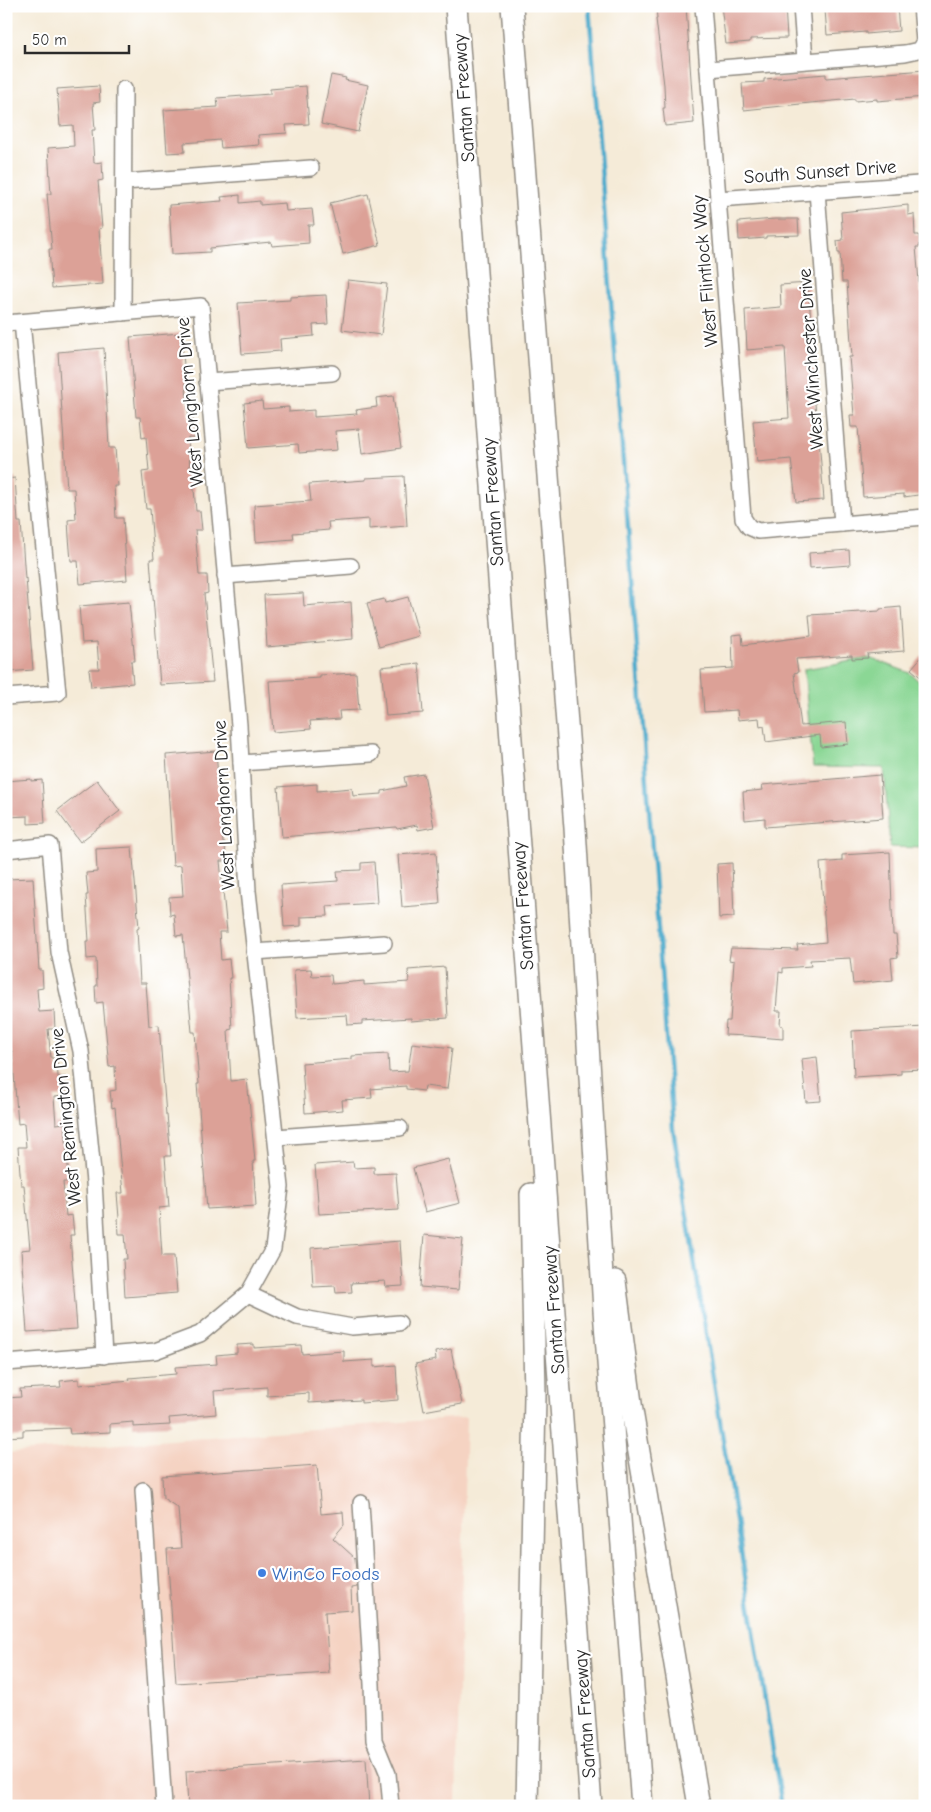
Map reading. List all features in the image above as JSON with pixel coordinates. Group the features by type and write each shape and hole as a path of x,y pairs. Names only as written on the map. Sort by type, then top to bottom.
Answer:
{"highway":[{"path":"448,6 463,100"},
{"name":"Santan Freeway","path":"456,6 591,1806"},
{"path":"512,6 575,828 604,1310 642,1806"},
{"path":"521,6 526,199"},
{"path":"527,1806 535,1396 530,1171 536,1084"},
{"path":"594,1137 619,1305 632,1411 699,1806"}],"street":[{"name":"West Flintlock Way","path":"703,6 743,518 752,530 758,532 842,524"},
{"path":"801,6 805,60"},
{"path":"708,69 905,53 919,50 924,41 923,14"},
{"path":"6,323 122,313 124,89"},
{"path":"124,182 311,168"},
{"name":"South Sunset Drive","path":"718,199 919,184 925,186"},
{"name":"West Winchester Drive","path":"817,191 842,524"},
{"name":"West Longhorn Drive","path":"122,313 201,306 241,763 248,891 281,1187 272,1249 248,1294"},
{"path":"6,697 58,693 22,322"},
{"path":"207,382 332,374"},
{"path":"842,524 925,517"},
{"path":"225,576 351,566"},
{"path":"241,763 371,754"},
{"name":"West Remington Drive","path":"6,850 50,845 59,952 81,1051 94,1182 104,1356"},
{"path":"254,952 384,943"},
{"path":"276,1137 400,1128"},
{"path":"6,1362 155,1351 200,1334 248,1294 297,1317 352,1327 399,1324"},
{"path":"143,1490 164,1806"},
{"path":"361,1503 374,1740 388,1774 391,1806"}],"shaded area":[{"path":"466,1417 456,1806 6,1806 6,1453"}],"green space":[{"path":"870,658 910,673 925,687 925,848 890,847 884,768 813,767 804,669"}],"building":[{"path":"656,6 686,6 694,123 665,126 663,108 665,108 664,85"},
{"path":"721,6 785,6 787,38 750,39 750,42 726,44"},
{"path":"897,6 899,31 827,35 825,10"},
{"path":"925,70 925,97 877,101 877,99 855,101 855,99 744,110 742,83 764,82 764,79 826,74 826,78"},
{"path":"331,75 368,85 358,132 321,124"},
{"path":"99,86 100,102 93,103 95,130 92,130 94,163 102,162 103,180 98,181 102,228 99,229 103,284 52,288 49,249 52,249 47,194 51,194 48,148 74,146 73,125 60,126 57,89"},
{"path":"306,86 309,124 286,125 287,133 258,135 259,145 221,148 220,140 184,143 185,152 167,153 164,110 218,107 217,98 270,94 270,89"},
{"path":"368,194 380,245 343,254 330,203"},
{"path":"240,195 240,203 260,201 260,205 285,203 286,211 312,209 314,225 308,225 309,243 272,246 271,242 210,248 210,252 172,254 169,205 222,201 221,197"},
{"path":"908,205 908,215 914,214 915,235 919,235 920,247 916,247 920,293 925,293 925,494 904,497 904,494 863,497 858,427 851,427 850,415 854,415 849,357 852,357 847,282 842,282 840,253 838,253 837,241 843,240 841,212"},
{"path":"798,219 799,235 766,236 766,238 739,240 738,222"},
{"path":"348,280 387,284 381,335 342,330"},
{"path":"808,283 811,323 809,323 811,350 813,349 816,389 814,389 824,500 796,502 791,459 757,462 753,421 789,418 785,347 747,350 745,310 781,307 780,285"},
{"path":"326,295 328,324 313,325 314,336 280,339 281,351 242,354 238,303 290,300 290,297"},
{"path":"181,333 189,419 193,419 195,438 188,438 190,468 192,468 196,511 200,511 202,530 195,530 199,575 207,575 208,593 204,594 213,682 160,685 150,559 154,559 150,509 146,509 142,472 149,471 146,437 142,438 140,417 136,417 130,337"},
{"path":"104,348 109,448 115,448 118,486 114,486 116,518 123,518 127,580 80,584 78,561 71,561 68,520 76,519 74,489 67,489 58,352"},
{"path":"393,396 401,448 362,454 359,429 335,431 337,450 299,453 298,444 248,448 244,403 262,401 263,409 289,407 289,412 314,410 314,417 357,414 356,410 377,407 376,398"},
{"path":"404,476 407,526 369,529 369,519 328,522 329,530 293,533 294,539 256,542 254,505 311,501 309,484"},
{"path":"15,478 18,522 21,522 33,670 6,672 6,479"},
{"path":"849,550 850,565 810,568 809,553"},
{"path":"303,593 304,606 351,602 353,639 267,647 264,595"},
{"path":"408,597 419,636 379,647 367,603 384,599 385,603"},
{"path":"129,602 135,661 131,661 133,683 91,687 89,669 99,669 97,642 82,643 79,606"},
{"path":"901,607 904,651 867,654 868,658 852,659 852,655 796,659 798,672 794,673 801,726 846,722 848,744 821,747 820,735 766,742 764,726 760,727 759,718 738,720 737,710 704,712 701,670 733,668 732,635 742,634 743,645 811,636 809,615 880,611 880,609"},
{"path":"925,653 925,681 911,669"},
{"path":"419,663 423,713 386,716 381,667"},
{"path":"356,673 359,710 339,711 340,719 310,721 311,729 273,732 269,681 320,678 320,675"},
{"path":"216,751 226,861 220,861 227,932 219,932 221,960 229,959 231,978 229,978 232,1029 228,1030 231,1081 247,1079 255,1161 253,1161 256,1206 207,1209 197,1084 199,1084 195,1032 192,1032 183,935 176,936 174,914 170,915 169,897 183,896 181,865 173,866 166,755"},
{"path":"424,774 434,827 418,830 417,825 397,829 396,827 282,837 278,787 317,784 317,791 352,788 353,796 382,794 382,791 406,786 404,777"},
{"path":"880,775 883,818 765,827 765,818 745,820 743,792 763,790 762,785"},
{"path":"31,779 31,781 42,780 45,823 28,824 28,816 7,817 6,781"},
{"path":"97,780 120,811 80,842 57,811"},
{"path":"132,847 139,928 137,929 140,983 146,983 149,1026 159,1025 171,1156 165,1156 169,1207 159,1208 162,1256 174,1256 177,1293 125,1297 123,1259 127,1259 125,1234 119,1234 117,1193 123,1193 115,1107 112,1108 110,1091 116,1090 115,1066 109,1067 103,1002 96,1003 96,958 87,959 86,941 89,941 86,873 97,872 96,849"},
{"path":"436,852 440,904 402,907 398,855"},
{"path":"890,852 893,935 896,935 898,957 891,958 893,980 853,984 850,958 810,960 811,966 783,968 783,973 779,972 776,1011 781,1011 780,1025 783,1026 783,1039 725,1035 726,1021 730,1021 734,961 729,960 731,948 798,950 797,945 826,942 820,863 842,861 842,855"},
{"path":"374,862 377,903 327,906 328,916 301,917 301,926 284,927 281,885 338,881 337,871 361,870 361,863"},
{"path":"732,863 734,917 719,918 717,864"},
{"path":"33,878 39,970 42,970 43,988 37,989 39,1012 54,1011 55,1029 48,1029 51,1058 57,1058 58,1077 65,1077 66,1096 54,1097 56,1124 65,1123 69,1182 63,1182 66,1216 72,1215 74,1235 70,1235 77,1329 27,1332 21,1250 30,1249 24,1185 21,1185 18,1147 26,1147 24,1123 18,1124 12,1051 6,1052 6,879"},
{"path":"445,967 448,1018 411,1021 411,1018 362,1021 362,1024 348,1025 347,1015 297,1018 294,970 311,969 312,976 331,975 332,984 364,981 364,985 409,982 408,970"},
{"path":"925,1027 925,1069 901,1070 901,1074 854,1077 852,1031"},
{"path":"412,1043 452,1048 447,1089 425,1086 424,1091 406,1089 406,1086 371,1089 372,1098 342,1100 343,1110 305,1113 302,1063 352,1059 352,1056 388,1054 389,1072 408,1071"},
{"path":"817,1057 821,1101 806,1102 802,1059"},
{"path":"448,1159 460,1203 425,1212 413,1168"},
{"path":"353,1162 354,1168 374,1167 374,1174 396,1173 399,1210 319,1214 315,1165"},
{"path":"424,1235 463,1239 458,1290 420,1287"},
{"path":"400,1241 403,1286 386,1287 385,1281 351,1283 352,1292 336,1293 335,1286 313,1287 311,1248"},
{"path":"254,1344 254,1348 301,1345 302,1354 344,1351 344,1362 374,1360 374,1367 396,1365 398,1400 361,1403 361,1400 309,1403 309,1393 267,1396 267,1387 214,1391 216,1414 169,1418 170,1425 133,1427 133,1422 110,1424 110,1432 70,1434 69,1428 23,1430 23,1436 6,1437 6,1398 21,1397 20,1389 61,1387 60,1381 79,1379 79,1385 176,1374 175,1367 217,1364 216,1355 237,1353 237,1345"},
{"path":"451,1349 462,1404 424,1411 415,1364 436,1360 435,1352"},
{"name":"WinCo Foods","path":"317,1465 321,1514 343,1512 344,1525 333,1538 355,1558 357,1587 351,1588 352,1610 325,1612 329,1673 176,1683 167,1549 181,1548 178,1508 163,1498 162,1476"},
{"path":"366,1759 369,1806 188,1806 186,1771"}],"waterway":[{"path":"589,6 673,1129 782,1806"}],"place":[{"name":"WinCo Foods","path":"262,1573"}]}
